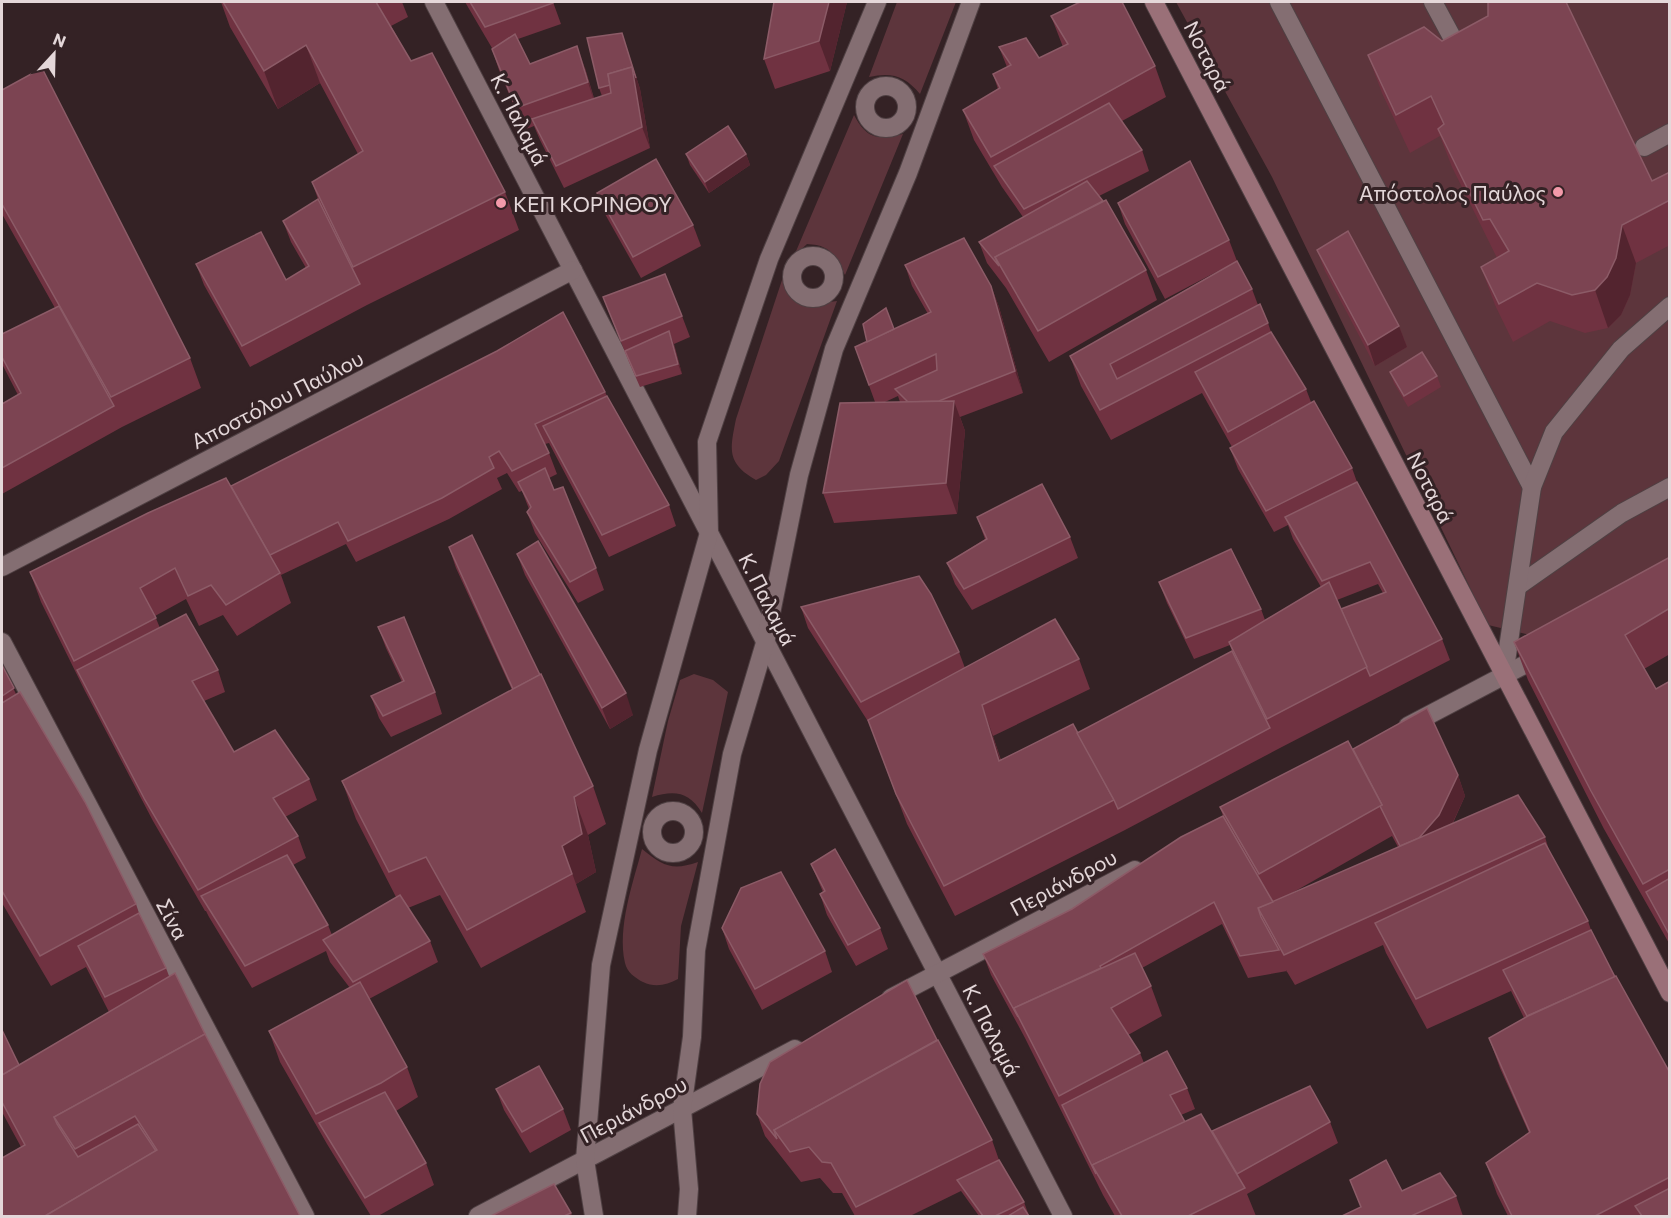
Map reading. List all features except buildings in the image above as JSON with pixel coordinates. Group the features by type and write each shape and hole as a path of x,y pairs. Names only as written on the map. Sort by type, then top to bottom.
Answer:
{"street":[{"name":"Κ. Παλαμά","path":"434,2 1063,1216"},
{"path":"594,1216 585,1160 601,966 648,750 709,533 707,442 769,259 877,2"},
{"path":"687,1216 689,1190 682,1109 692,1037 696,950 732,754 765,643 799,475 834,349 927,124 971,2"},
{"name":"Νοταρά","path":"1154,2 1670,993"},
{"path":"1279,2 1532,487"},
{"path":"1433,2 1460,52"},
{"path":"843,85 868,96"},
{"path":"879,86 894,87 907,102 906,114 891,128 878,127 867,117 868,96 879,86"},
{"path":"906,114 927,124"},
{"path":"1644,147 1670,133"},
{"path":"806,257 820,257 834,272 829,291 818,298 804,297 794,287 793,269 806,257"},
{"path":"769,259 793,269"},
{"name":"Αποστόλου Παύλου","path":"2,567 573,270"},
{"path":"832,285 856,295"},
{"path":"1504,675 1532,487 1554,432 1582,394 1622,349 1670,306"},
{"path":"1518,586 1622,513 1670,487"},
{"name":"Σίνα","path":"2,642 305,1216"},
{"path":"1388,736 1556,648"},
{"path":"673,811 681,812 687,816 694,827 693,840 685,851 671,854 665,852 654,842 652,828 660,816 673,811"},
{"path":"632,823 652,828"},
{"path":"693,840 715,847"},
{"name":"Περιάνδρου","path":"872,1008 1147,864"},
{"name":"Περιάνδρου","path":"478,1216 809,1042"}],"shaded area":[{"path":"897,2 956,2 920,94 909,83 898,77 885,75 869,77"},
{"path":"1176,2 1669,2 1669,560 1530,635 1488,625 1272,177"},
{"path":"854,115 863,129 874,136 886,137 903,134 845,275 831,252 822,246 807,244 794,256"},
{"path":"783,277 793,297 807,305 837,301 779,461 766,475 756,480 739,468 732,454 732,439 736,419"},
{"path":"694,674 713,680 728,692 702,813 692,801 681,794 652,797 668,721 680,680"},
{"path":"642,849 668,865 681,866 698,862 681,926 678,979 661,985 647,984 632,974 626,966 623,949 624,920"}],"place":[{"name":"Απόστολος Παύλος","path":"1558,192"},
{"name":"ΚΕΠ ΚΟΡΙΝΘΟΥ","path":"501,203"}]}
